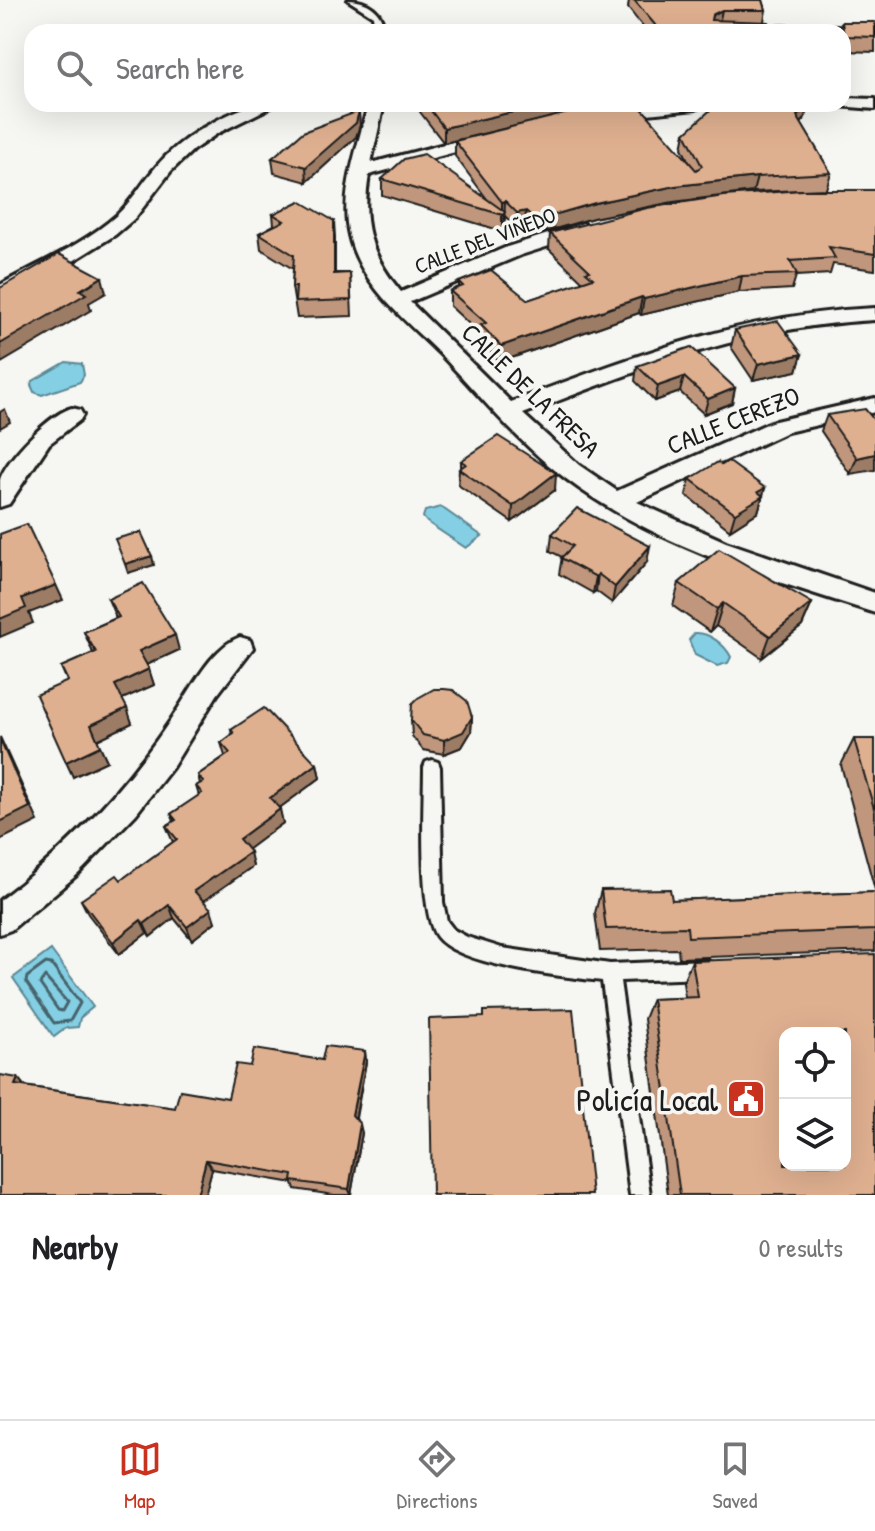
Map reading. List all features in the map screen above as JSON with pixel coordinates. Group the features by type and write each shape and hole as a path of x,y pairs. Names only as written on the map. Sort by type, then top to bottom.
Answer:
{"street":[{"path":"851,29 873,29"},
{"path":"851,103 875,104"},
{"path":"0,293 111,229 136,206 162,169 189,145 221,124 250,112"},
{"name":"CALLE DE LA FRESA","path":"374,112 356,210 358,236 372,267 398,300 509,411 572,472 617,501 693,538 875,603"},
{"path":"596,115 623,112"},
{"path":"363,171 507,134"},
{"name":"CALLE DEL VIÑEDO","path":"398,300 514,251 599,224"},
{"path":"509,411 652,356 726,332 791,319 875,314"},
{"name":"CALLE CEREZO","path":"617,501 779,427 875,405"},
{"path":"0,498 41,439 72,415"},
{"path":"0,919 50,880 116,819 171,746 223,664 240,648"}],"lane":[{"path":"352,0 377,14 381,24"},
{"path":"432,767 434,902 437,919 445,934 459,943 548,966 610,973 719,969"},
{"path":"610,973 640,1195"}],"water":[{"path":"66,362 82,364 84,375 80,382 42,395 34,392 33,381"},
{"path":"441,507 482,536 466,548 423,517 425,511"},
{"path":"695,633 711,637 721,644 731,657 728,663 717,666 695,655 689,640"},
{"path":"51,950 93,1007 80,1018 78,1027 66,1028 54,1037 13,978"}],"building":[{"path":"634,0 763,0 766,10 722,10 712,15 711,20 770,24 654,24"},
{"path":"875,22 875,37 851,36 851,24 842,24"},
{"path":"359,112 356,123 306,167 272,158 303,132"},
{"path":"432,112 513,112 444,128"},
{"path":"572,112 645,112 696,170 702,166 685,133 708,112 801,112 797,116 831,173 675,186 595,203 536,220 526,211 517,213 505,201 502,202 455,141"},
{"path":"424,154 505,212 503,215 382,179 404,159"},
{"path":"802,190 875,190 875,254 829,247 835,258 790,261 797,274 742,276 642,297 501,346 481,325 486,323 450,291 463,286 459,282 491,270 528,300 593,278 586,272 590,271 550,233 647,208 724,196"},
{"path":"300,201 334,221 334,274 350,273 351,300 295,302 296,287 292,287 294,255 259,233 284,221 273,214"},
{"path":"59,254 102,277 80,290 86,294 0,344 0,288"},
{"path":"778,321 802,354 758,364 735,330"},
{"path":"691,347 735,388 708,399 684,377 658,386 637,366"},
{"path":"865,409 875,421 875,454 857,458 827,415"},
{"path":"498,436 556,473 513,506 459,469 466,464 461,461"},
{"path":"728,461 765,488 758,492 763,496 735,513 690,479 718,462 722,465"},
{"path":"577,508 650,546 615,587 598,574 596,577 561,558 573,546 552,534"},
{"path":"27,524 56,585 22,598 26,608 0,619 0,534"},
{"path":"141,532 152,556 125,564 115,539"},
{"path":"719,549 812,603 770,636 723,603 717,609 679,583"},
{"path":"143,583 175,635 139,651 149,669 115,685 127,708 91,725 100,746 66,762 36,695 68,681 61,667 96,652 84,632 119,617 108,599"},
{"path":"434,689 453,690 467,701 472,717 463,732 444,740 423,735 411,720 412,704"},
{"path":"264,708 317,764 270,798 280,809 239,839 250,852 194,891 211,909 187,927 169,905 144,924 141,920 113,942 81,900 117,875 121,880 177,839 166,826 176,820 171,814 202,793 196,786 203,782 198,775 230,753 221,743 234,733 231,730"},
{"path":"854,739 875,739 875,812"},
{"path":"0,740 30,807 0,822"},
{"path":"670,889 672,900 875,892 875,930 688,937 687,927 606,929 601,890"},
{"path":"875,954 875,1195 680,1195 652,999 698,997 692,961"},
{"path":"573,1009 592,1195 432,1195 429,1019 484,1017 484,1011"},
{"path":"325,1046 365,1051 352,1115 360,1124 349,1189 292,1181 293,1175 206,1160 197,1195 0,1195 0,1075 18,1078 15,1085 175,1108 180,1090 228,1098 236,1064 250,1066 254,1049 322,1060"}],"place":[{"name":"Policía Local","path":"746,1099"}]}
